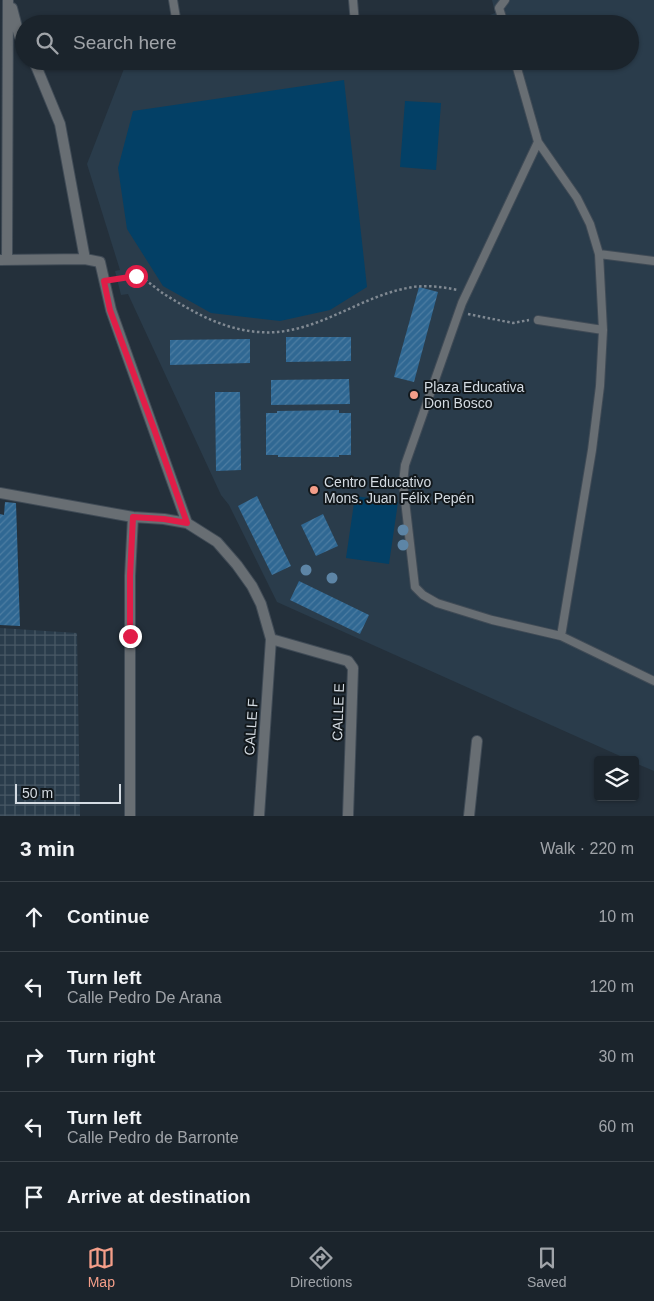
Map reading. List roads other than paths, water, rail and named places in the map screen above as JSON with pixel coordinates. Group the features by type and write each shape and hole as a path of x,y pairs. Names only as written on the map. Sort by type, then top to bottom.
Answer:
{"street":[{"path":"9,0 15,19"},
{"path":"0,493 133,517 187,523 110,310 100,262 85,259 4,260 9,0"},
{"path":"38,70 60,124 85,259"},
{"path":"130,816 130,576 133,517"},
{"name":"CALLE F","path":"187,523 217,542 237,565 252,586 261,604 271,640 259,816"},
{"name":"CALLE E","path":"271,640 348,661 353,668 348,816"},
{"path":"469,816 477,741"}],"lane":[{"path":"173,0 176,15"},
{"path":"353,0 354,15"},
{"path":"502,15 500,8 505,0"},
{"path":"518,70 538,142 586,215 599,254 603,330 600,386 592,450 561,636"},
{"path":"538,142 466,293 406,465 403,483 415,586 423,595 437,603 492,620 561,636 654,681"},
{"path":"599,254 654,261"},
{"path":"538,320 603,330"}],"place":[{"name":"Plaza Educativa Don Bosco","path":"414,395"},
{"name":"Centro Educativo Mons. Juan Félix Pepén","path":"314,490"}]}
